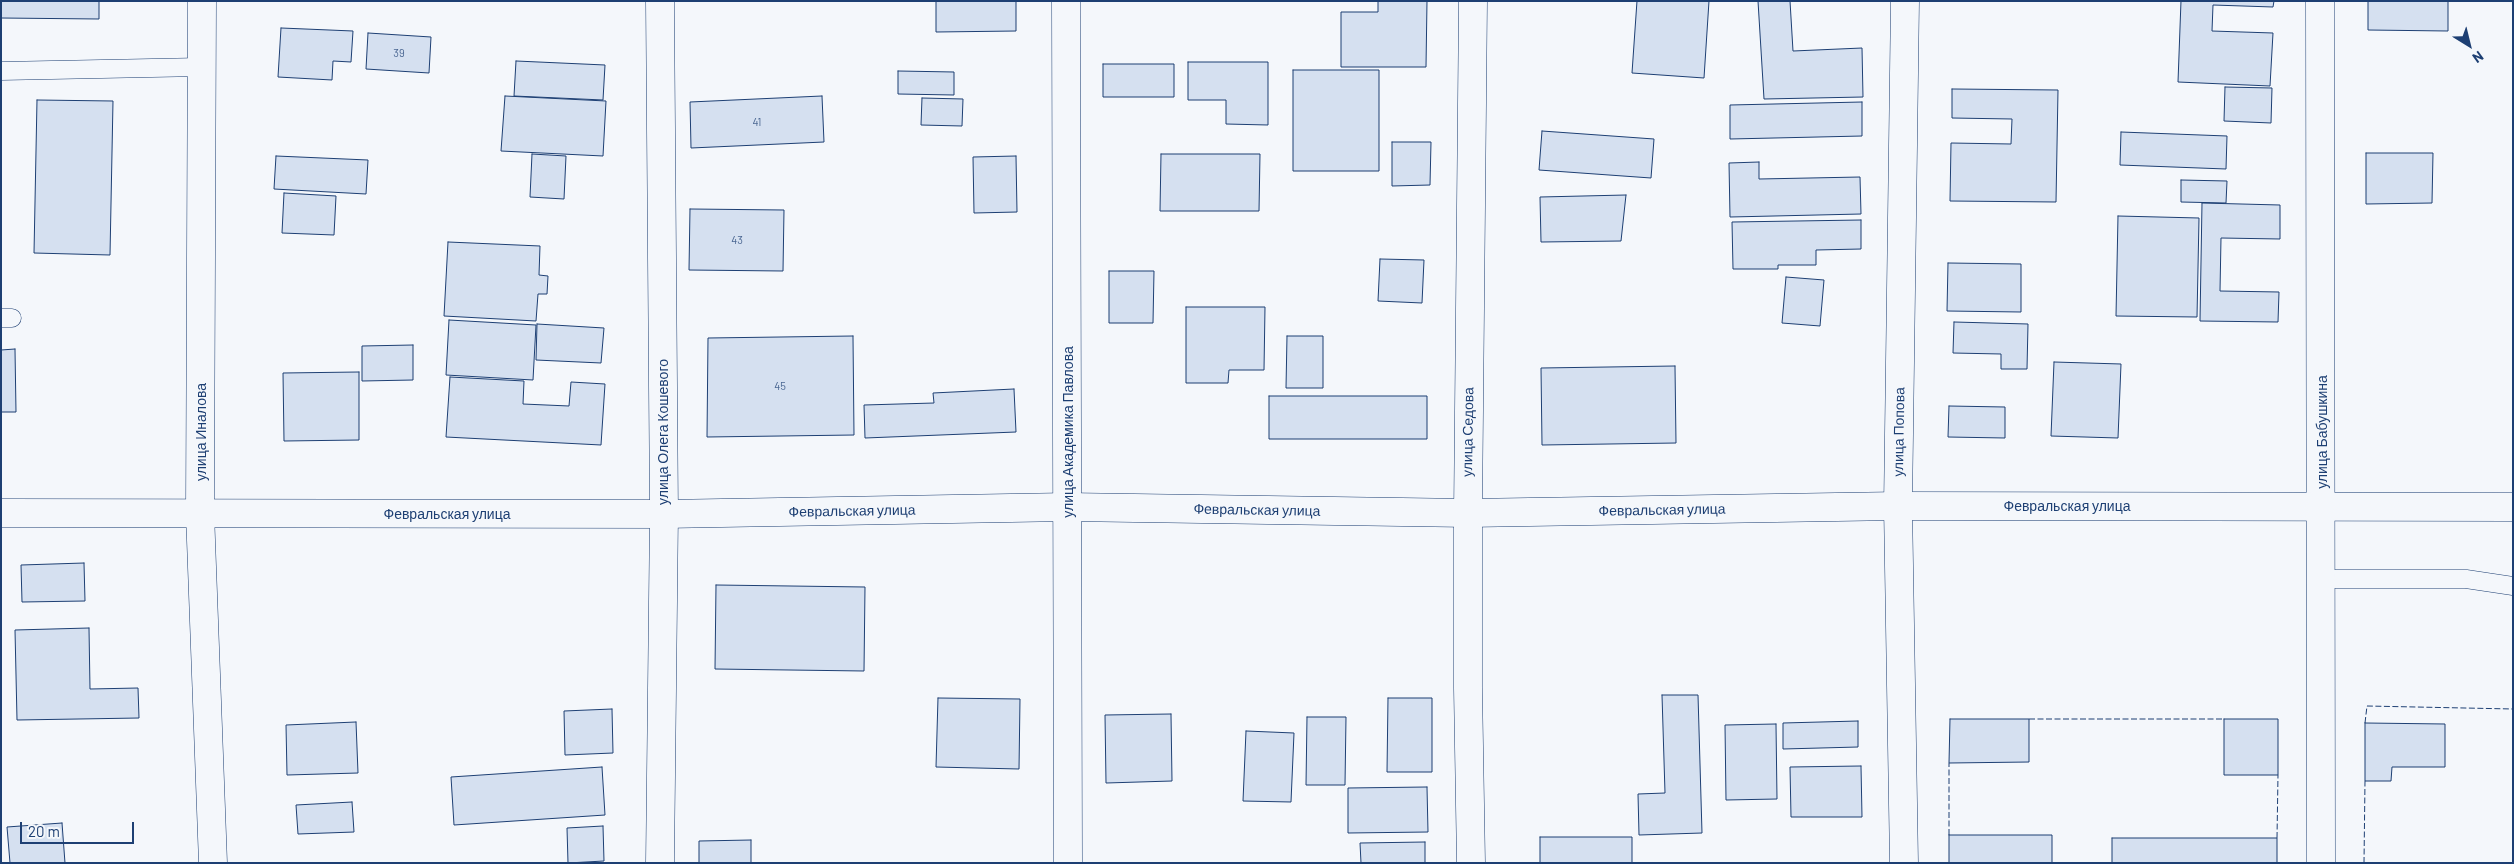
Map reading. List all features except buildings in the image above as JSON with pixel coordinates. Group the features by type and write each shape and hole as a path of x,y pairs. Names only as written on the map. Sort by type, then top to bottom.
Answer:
{"street":[{"name":"улица Иналова","path":"202,1 200,513 213,863"},
{"name":"улица Олега Кошевого","path":"660,1 664,514 660,863"},
{"name":"улица Академика Павлова","path":"1066,1 1068,863"},
{"name":"улица Седова","path":"1471,863 1468,513 1473,1"},
{"name":"улица Попова","path":"1904,863 1898,506 1905,1"},
{"name":"улица Бабушкина","path":"2320,1 2321,863"},
{"name":"Февральская улица","path":"1,513 664,514 1068,506 1468,513 1898,506 2322,505 2513,507"}],"lane":[{"path":"1,70 202,67"},
{"path":"2321,579 2466,579 2513,586"}],"fence":[{"path":"2365,723 2367,706 2513,709"},
{"path":"2029,719 2224,719"},
{"path":"1949,763 1949,835"},
{"path":"2277,838 2278,775"},
{"path":"2364,863 2365,781"}]}
